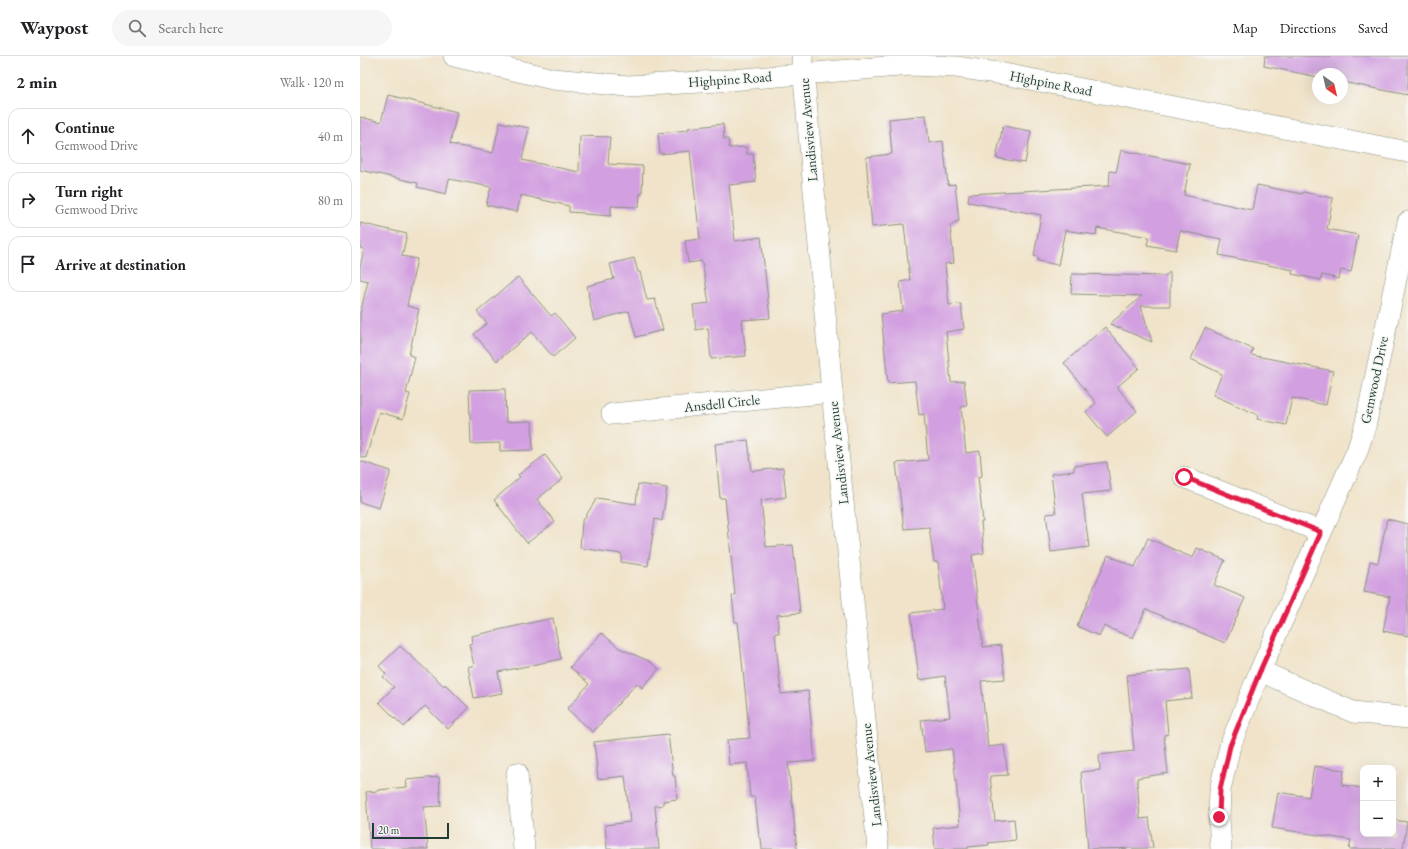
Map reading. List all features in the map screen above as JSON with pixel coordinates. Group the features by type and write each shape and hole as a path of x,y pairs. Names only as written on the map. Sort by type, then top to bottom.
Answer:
{"street":[{"name":"Highpine Road","path":"454,56 553,79 628,86 719,81 802,65 911,65 956,67 1004,74 1408,152"},
{"name":"Landisview Avenue","path":"802,65 832,392 878,849"},
{"name":"Gemwood Drive","path":"1221,849 1219,817 1220,790 1230,746 1260,671 1357,451 1365,427 1408,222"},
{"name":"Ansdell Circle","path":"612,414 832,392"},
{"path":"1184,477 1321,532"},
{"path":"1260,671 1353,712 1408,718"},
{"path":"518,773 524,849"}],"building":[{"path":"1265,56 1408,56 1408,95 1348,83 1348,68 1312,68 1312,76 1264,66"},
{"path":"388,95 457,112 450,144 493,153 500,122 529,128 522,160 579,172 580,136 610,137 608,164 643,166 642,194 640,194 639,207 611,206 611,216 584,214 569,212 569,206 521,195 517,212 486,205 491,187 449,179 446,194 417,187 418,183 360,170 360,117 381,122"},
{"path":"926,115 929,143 943,141 948,185 955,184 959,221 950,225 954,263 945,264 949,305 961,304 964,329 946,332 951,382 964,381 967,406 961,407 966,453 980,451 982,476 978,477 983,522 981,522 984,553 972,555 983,647 1001,645 1005,679 981,681 988,747 1004,745 1008,775 990,776 995,821 1014,819 1016,840 988,843 989,845 968,847 968,849 935,849 933,828 960,825 956,781 952,749 925,752 921,720 950,717 945,676 919,680 911,613 943,609 938,562 934,562 929,527 904,529 896,463 928,460 924,414 919,415 915,381 888,383 881,314 903,311 900,282 910,280 904,224 872,227 866,157 892,154 889,119"},
{"path":"723,124 724,139 728,139 729,148 746,147 747,154 753,154 756,182 729,185 735,241 761,237 770,318 742,320 746,356 711,359 708,328 696,330 693,305 709,303 702,261 688,263 685,241 700,239 690,151 660,154 658,133"},
{"path":"1003,126 1031,131 1025,163 996,158"},
{"path":"1121,150 1190,164 1184,195 1252,210 1257,185 1302,194 1303,192 1333,198 1327,229 1358,235 1351,272 1341,270 1339,279 1322,275 1321,280 1292,274 1293,270 1219,255 1222,239 1180,231 1176,250 1147,245 1149,237 1097,228 1096,235 1065,230 1058,265 1038,261 1038,257 1034,256 1041,215 968,202 969,194 1109,186 1110,171 1116,172"},
{"path":"360,223 407,234 402,256 417,259 407,306 419,309 409,355 415,357 406,393 410,394 403,419 379,412 366,458 360,457 360,314 368,281 360,279 360,267 364,249 360,248"},
{"path":"634,258 638,272 640,272 647,300 655,299 663,330 636,337 629,311 594,321 587,286 614,279 610,264"},
{"path":"1170,272 1170,306 1141,306 1152,342 1110,324 1142,296 1071,294 1072,274 1165,276"},
{"path":"518,277 551,316 555,313 575,338 553,357 532,332 497,361 474,334 487,323 477,312"},
{"path":"1105,327 1139,368 1117,387 1137,411 1107,437 1086,412 1096,403 1064,363"},
{"path":"1205,328 1253,349 1251,355 1333,371 1326,405 1292,398 1286,425 1257,419 1258,415 1213,395 1222,374 1191,359"},
{"path":"505,389 506,422 532,421 533,450 500,451 500,443 471,444 469,390"},
{"path":"748,440 752,471 783,468 786,497 761,500 766,547 793,545 800,613 777,615 779,633 775,633 781,694 808,691 815,761 788,763 797,849 762,849 761,838 759,838 755,797 750,797 747,763 729,765 727,740 750,738 738,622 735,622 732,596 735,595 725,498 720,498 715,444"},
{"path":"545,455 563,479 537,499 555,522 527,543 494,500 520,477 518,475"},
{"path":"360,461 391,471 379,508 360,502"},
{"path":"1107,462 1111,491 1082,494 1089,547 1051,552 1046,514 1056,513 1051,474 1074,471 1074,466"},
{"path":"638,484 667,488 662,521 655,519 648,566 621,562 622,554 580,548 582,522 597,498 636,504"},
{"path":"1387,519 1408,524 1408,636 1383,631 1390,597 1364,592 1370,561 1378,563"},
{"path":"1148,538 1193,558 1197,548 1225,560 1214,585 1245,598 1225,643 1146,609 1133,638 1104,626 1099,636 1077,626 1108,555 1135,567"},
{"path":"553,618 561,659 498,672 502,693 474,698 468,667 474,665 469,644 472,643 471,636"},
{"path":"602,633 619,648 649,661 659,669 642,688 637,683 593,732 567,709 589,684 570,667"},
{"path":"400,646 444,686 445,684 469,708 448,729 425,706 404,727 379,702 394,687 383,677 386,674 379,666"},
{"path":"1189,669 1192,698 1165,701 1168,734 1164,735 1168,773 1137,778 1140,819 1149,818 1153,848 1088,849 1081,772 1100,770 1099,755 1134,751 1127,675"},
{"path":"668,734 677,799 663,801 663,805 655,806 659,849 607,849 605,825 630,822 625,776 598,779 594,742"},
{"path":"1314,766 1344,770 1342,785 1360,788 1360,837 1396,837 1396,820 1407,822 1403,849 1349,849 1351,840 1272,828 1278,792 1309,797"},
{"path":"439,777 441,806 424,807 428,849 370,849 366,792 407,787 406,780"}],"route":[{"path":"1184,477 1321,532 1260,671 1230,746 1220,790 1219,817"}]}
